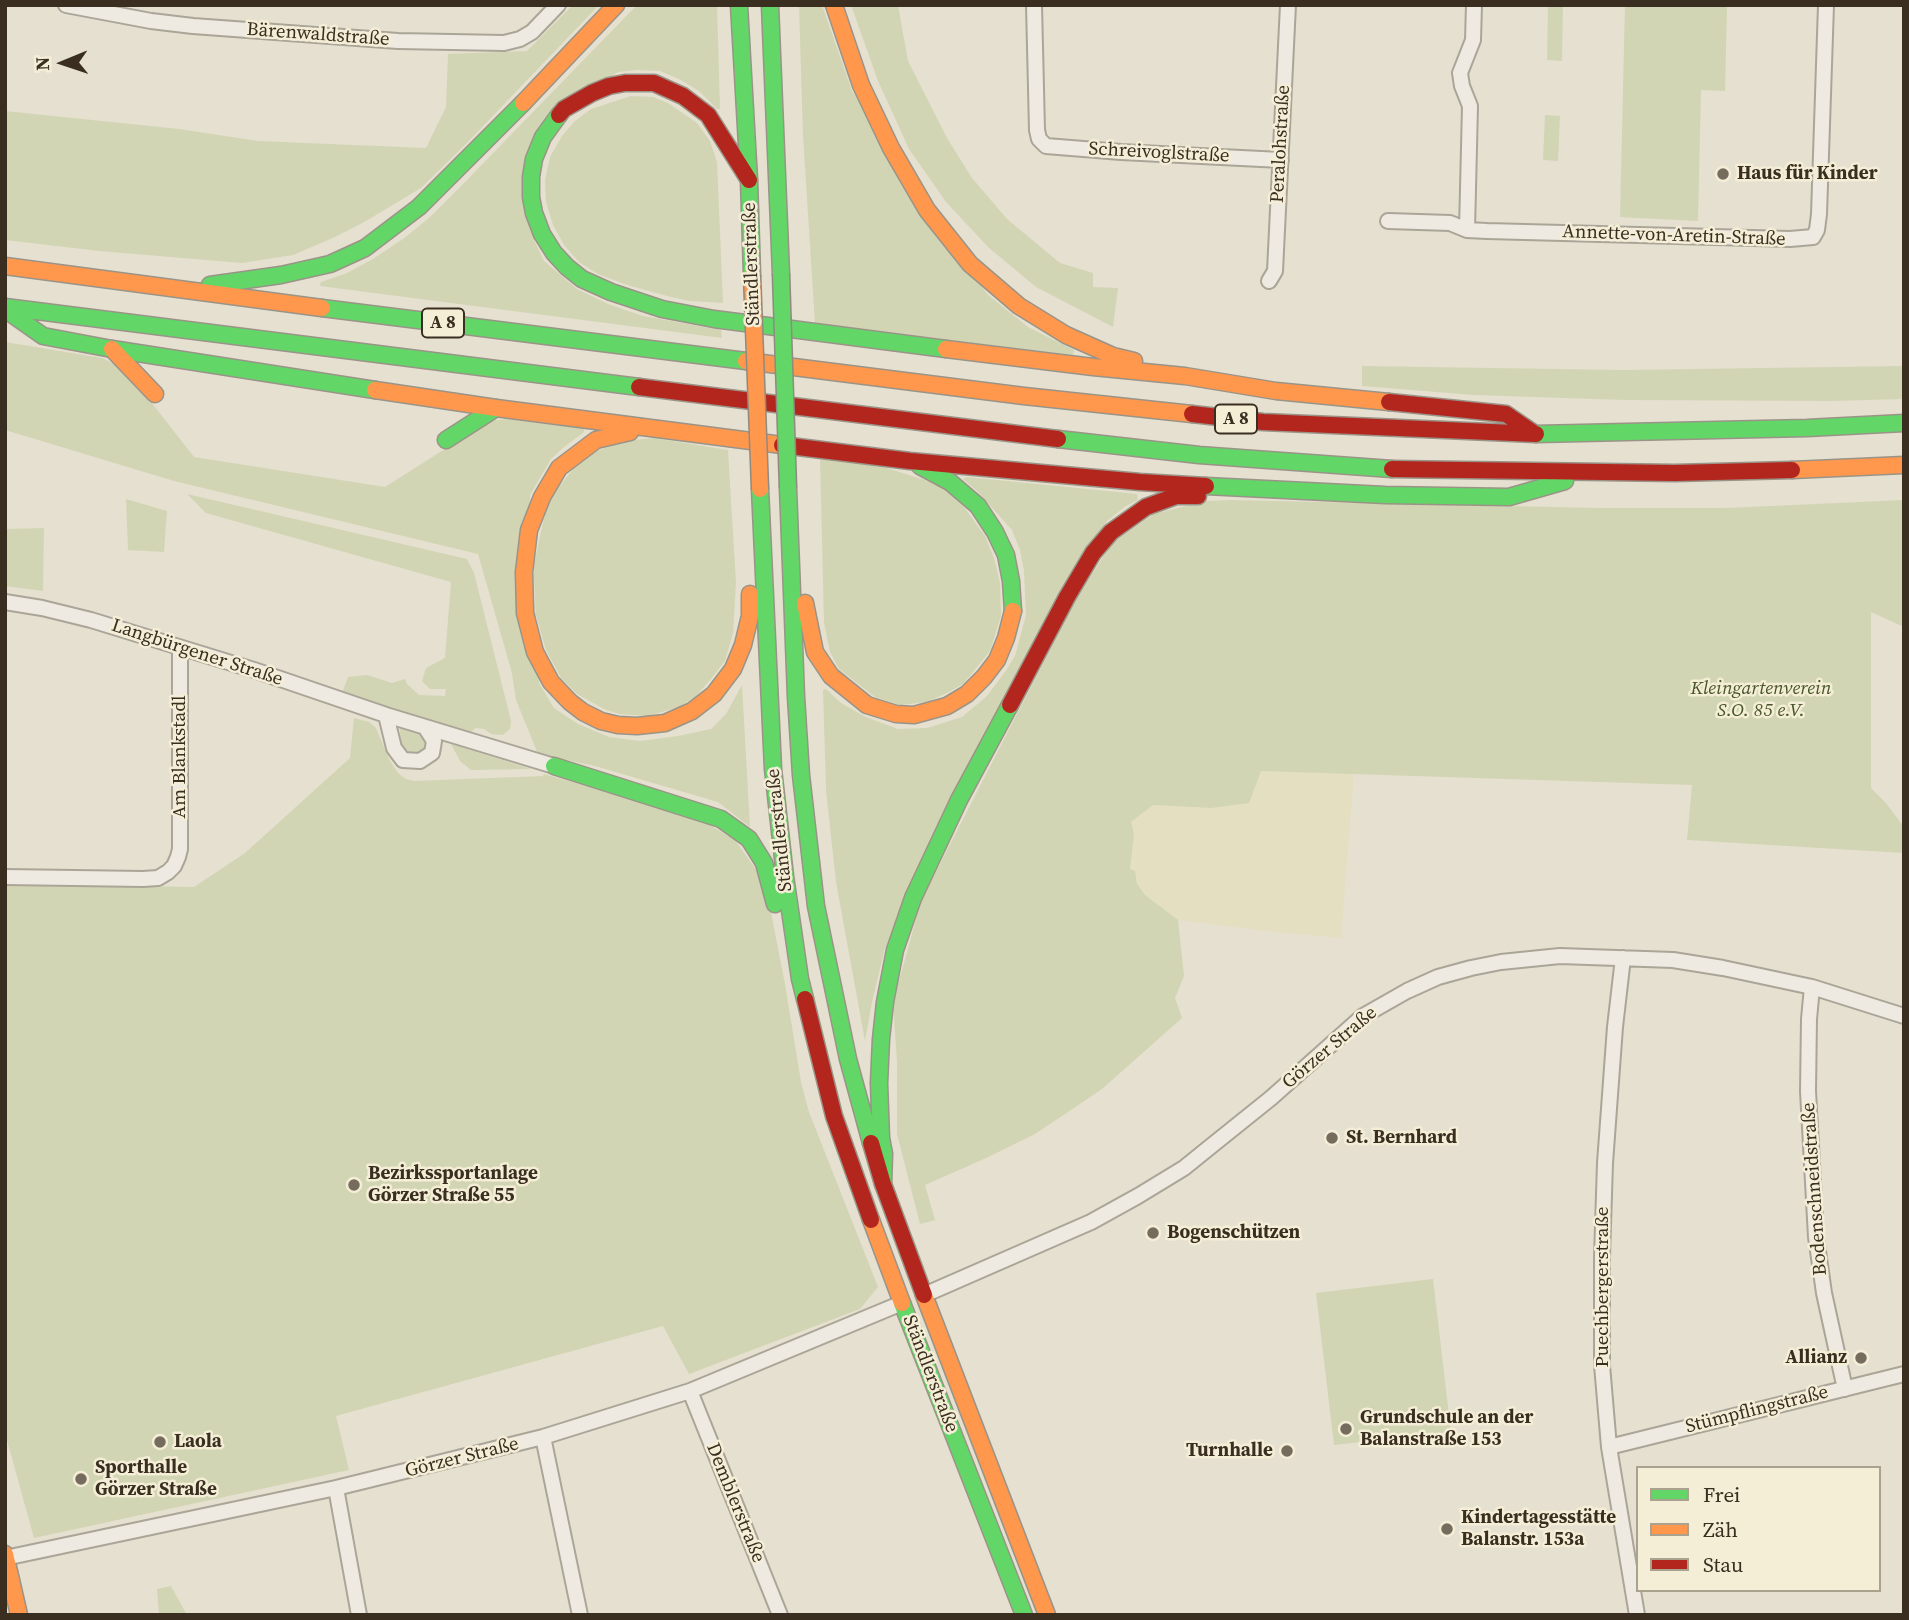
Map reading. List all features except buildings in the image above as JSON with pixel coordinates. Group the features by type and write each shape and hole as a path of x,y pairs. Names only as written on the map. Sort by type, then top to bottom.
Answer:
{"main road":[{"path":"176,289 281,275 330,264 365,248 419,207 546,80 616,5"},
{"name":"Ständlerstraße","path":"739,5 749,180 773,769 800,979 834,1116 857,1184 1024,1615"},
{"name":"Ständlerstraße","path":"770,5 796,697 801,775 816,906 848,1059 883,1184 1047,1615"},
{"path":"834,5 861,85 891,148 928,210 970,264 1018,306 1066,335 1114,356 1185,376"},
{"path":"749,180 708,116 683,96 654,83 625,83 592,93 564,109 553,122 534,159 531,197 542,234 567,267 582,279 611,292 663,309 921,346 1185,376 1276,391 1506,414 1535,434"},
{"name":"A 8","path":"5,266 999,393 1250,420 1535,434 1904,424"},
{"path":"5,308 43,336 112,349 496,408 910,461 1140,482 1385,495 1509,497 1593,473"},
{"name":"A 8","path":"5,308 1199,455 1400,470 1593,473 1793,470 1904,465"},
{"path":"112,349 155,394"},
{"path":"446,440 496,408"},
{"path":"656,429 596,440 579,451 559,468 542,497 528,530 523,572 525,613 535,652 551,682 570,702 601,721 636,726 665,723 692,711 714,694 733,669 743,645 750,616 751,534 761,508"},
{"path":"790,539 798,557 815,652 831,676 844,688 867,705 896,714 914,715 947,706 967,694 997,660 1006,638 1013,609 1006,555 978,506 950,482 910,461"},
{"path":"883,1184 884,1154 879,1083 881,1039 895,950 912,898 959,800 1093,553 1111,532 1146,507 1176,496 1276,496 1300,491"},
{"path":"554,766 721,819 749,839 764,863 772,887 786,960 800,979"},
{"path":"6,1557 19,1615"}],"street":[{"name":"Bärenwaldstraße","path":"66,5 151,21 215,28 398,41 504,43 520,39 532,32 558,5"},
{"name":"Schreivoglstraße","path":"1034,5 1037,130 1039,139 1046,146 1281,160"},
{"name":"Peralohstraße","path":"1269,281 1275,271 1288,5"},
{"path":"1466,230 1470,106 1460,73 1473,40 1474,5"},
{"name":"Annette-von-Aretin-Straße","path":"1388,221 1450,223 1466,230 1790,239 1813,237 1819,214 1825,5"},
{"name":"Langbürgener Straße","path":"5,602 82,617 554,766"},
{"name":"Am Blankstadl","path":"5,877 143,879 158,878 174,866 180,849 180,648"},
{"path":"386,715 394,748 403,760 420,761 432,753 434,741 425,727"},
{"name":"Görzer Straße","path":"924,1295 1091,1222 1184,1168 1271,1098 1363,1016 1407,991 1481,965 1560,956 1673,960 1768,976 1904,1016"},
{"name":"Puechbergerstraße","path":"1623,958 1607,1133 1602,1233 1602,1365 1609,1447 1637,1615"},
{"name":"Bodenschneidstraße","path":"1812,987 1808,1091 1816,1237 1824,1293 1845,1389"},
{"name":"Görzer Straße","path":"6,1557 336,1488 543,1437 690,1391 902,1303"},
{"name":"Stümpflingstraße","path":"1609,1447 1904,1374"},
{"name":"Demblerstraße","path":"690,1391 780,1615"},
{"path":"543,1437 580,1615"},
{"path":"336,1488 359,1615"}],"shaded area":[{"path":"1260,771 1354,773 1341,938 1178,920 1145,895 1137,884 1135,871 1130,869 1134,834 1131,822 1153,805 1211,808"}],"green space":[{"path":"573,5 599,5 421,188 366,221 293,255 242,263 5,240 5,111 179,129 258,141 426,148 446,107 448,54 527,51"},
{"path":"637,5 717,5 720,109 699,91 679,79 660,71 637,70 618,72 542,123 534,240 544,261 577,289 608,304 643,316 721,330 722,338 320,286 321,282 347,273 373,259 429,218"},
{"path":"799,5 822,5 852,91 987,294 1028,327 1074,350 1073,355 815,324 803,136"},
{"path":"851,5 898,5 908,61 947,138 972,178 1007,219 1060,263 1093,273 1093,287 1118,288 1113,327 1036,287 989,248 946,202 909,149 878,81"},
{"path":"1548,5 1563,5 1562,61 1547,60"},
{"path":"1625,5 1727,5 1725,91 1701,90 1698,221 1620,217"},
{"path":"631,96 653,97 668,103 697,123 710,141 717,162 723,303 689,301 667,296 598,274 579,262 564,245 553,225 546,202 545,180 550,157 562,136 575,121 591,109"},
{"path":"1545,115 1560,116 1558,161 1543,160"},
{"path":"5,342 102,358 122,368 194,457 385,487 489,421 507,419 584,428 584,432 551,459 530,495 539,683 554,708 578,724 609,737 640,741 711,729 726,714 742,685 750,827 718,802 595,766 538,754 516,700 512,673 478,554 174,481 5,430"},
{"path":"1362,366 1623,370 1904,366 1904,399 1624,400 1474,395 1362,386"},
{"path":"654,438 728,450 736,583 733,633 725,661 696,696 679,707 648,716 619,714 577,694 561,678 546,650 535,612 532,573 548,500 584,456 623,441"},
{"path":"820,457 883,467 943,488 964,507 985,536 1000,583 1001,616 990,651 964,683 949,692 927,702 900,705 875,697 839,669 830,652 824,623"},
{"path":"967,477 1137,494 1138,500 1107,521 885,948 865,1041 836,882 826,790 823,690 826,689 841,703 866,717 898,729 927,728 962,717 987,696 1005,672 1015,656 1026,615 1020,550 1012,530 963,479"},
{"path":"187,494 467,559 474,573 511,721 510,729 503,735 476,728 466,735 342,693 348,677 367,675 392,683 405,679 419,695 445,696 446,689 430,689 422,681 426,668 445,658 451,582 206,513"},
{"path":"126,499 167,511 164,552 128,550"},
{"name":"Kleingartenverein S.O. 85 e.V.","path":"1904,500 1904,627 1871,612 1871,788 1904,827 1904,853 1687,840 1692,785 1261,771 1249,803 1211,808 1153,805 1131,822 1134,834 1130,869 1135,871 1137,884 1145,895 1178,920 1184,976 1175,998 1182,1018 1102,1089 1035,1134 925,1185 935,1220 920,1224 897,1134 897,1062 893,1003 921,901 1076,599 1112,543 1154,514 1206,501 1726,508"},
{"path":"44,528 43,591 5,586 5,529"},
{"name":"Bezirkssportanlage Görzer Straße 55","path":"354,718 369,722 376,728 390,761 406,779 414,781 544,774 698,818 735,840 765,882 801,1082 809,1112 878,1287 860,1309 689,1374 663,1326 336,1416 349,1470 34,1538 5,1433 5,884 194,887 245,853 350,758"},
{"path":"400,728 424,735 426,746 423,752 410,755 401,749"},
{"path":"451,744 531,769 471,770 460,761"},
{"path":"1433,1279 1451,1432 1334,1445 1316,1293"},
{"path":"171,1586 187,1615 159,1615 157,1589"}],"traffic: fast":[{"path":"739,5 752,275"},
{"path":"770,5 781,274"},
{"path":"210,285 281,275 330,264 365,248 419,207 523,103"},
{"path":"559,115 543,137 534,159 531,197 542,234 554,253 582,279 662,309 714,319 946,349"},
{"path":"781,274 788,488"},
{"path":"5,307 639,387"},
{"path":"322,308 746,361"},
{"path":"6,310 43,336 375,390"},
{"path":"446,440 496,408"},
{"path":"1536,434 1904,423"},
{"path":"1058,439 1199,455 1392,469"},
{"path":"920,466 950,482 978,506 995,532 1006,555 1013,611"},
{"path":"1206,486 1385,495 1509,497 1565,481"},
{"path":"788,488 801,775 816,906 848,1059 871,1143"},
{"path":"760,489 773,769 785,876 805,999"},
{"path":"883,1184 884,1154 879,1083 881,1039 895,950 913,898 959,800 1010,705"},
{"path":"554,766 721,819 749,839 764,863 775,904"},
{"path":"902,1303 1024,1615"}],"traffic: slow":[{"path":"523,103 616,5"},
{"path":"834,5 861,85 891,148 927,210 970,264 1019,306 1066,335 1113,356 1134,361"},
{"path":"5,266 322,308"},
{"path":"752,275 760,489"},
{"path":"112,349 155,394"},
{"path":"946,349 1185,376 1276,391 1389,402"},
{"path":"746,361 1192,414"},
{"path":"375,390 782,445"},
{"path":"630,432 596,440 559,468 542,497 529,530 524,572 525,613 535,652 551,682 570,702 601,721 637,726 665,723 692,711 714,694 733,669 743,645 750,616 750,594"},
{"path":"1792,470 1904,465"},
{"path":"805,603 815,652 831,676 867,705 896,714 914,715 947,706 967,694 984,677 997,660 1013,611"},
{"path":"871,1220 902,1303"},
{"path":"924,1295 1047,1615"},
{"path":"5,1554 19,1615"}],"traffic: jam":[{"path":"559,115 564,109 609,86 654,83 683,96 708,115 749,180"},
{"path":"639,387 1058,439"},
{"path":"1389,402 1506,414 1535,434"},
{"path":"1192,414 1263,422 1536,434"},
{"path":"782,445 910,461 1206,486"},
{"path":"1392,469 1675,473 1792,470"},
{"path":"1010,705 1067,597 1093,553 1111,532 1146,507 1176,496 1198,496"},
{"path":"805,999 834,1116 871,1220"},
{"path":"871,1143 883,1184 924,1295"}],"place":[{"name":"Haus für Kinder","path":"1723,174"},
{"name":"St. Bernhard","path":"1332,1138"},
{"name":"Bezirkssportanlage Görzer Straße 55","path":"354,1185"},
{"name":"Bogenschützen","path":"1153,1233"},
{"name":"Allianz","path":"1861,1358"},
{"name":"Grundschule an der Balanstraße 153","path":"1346,1429"},
{"name":"Laola","path":"160,1442"},
{"name":"Turnhalle","path":"1287,1451"},
{"name":"Sporthalle Görzer Straße","path":"81,1479"},
{"name":"Kindertagesstätte Balanstr. 153a","path":"1447,1529"}]}
